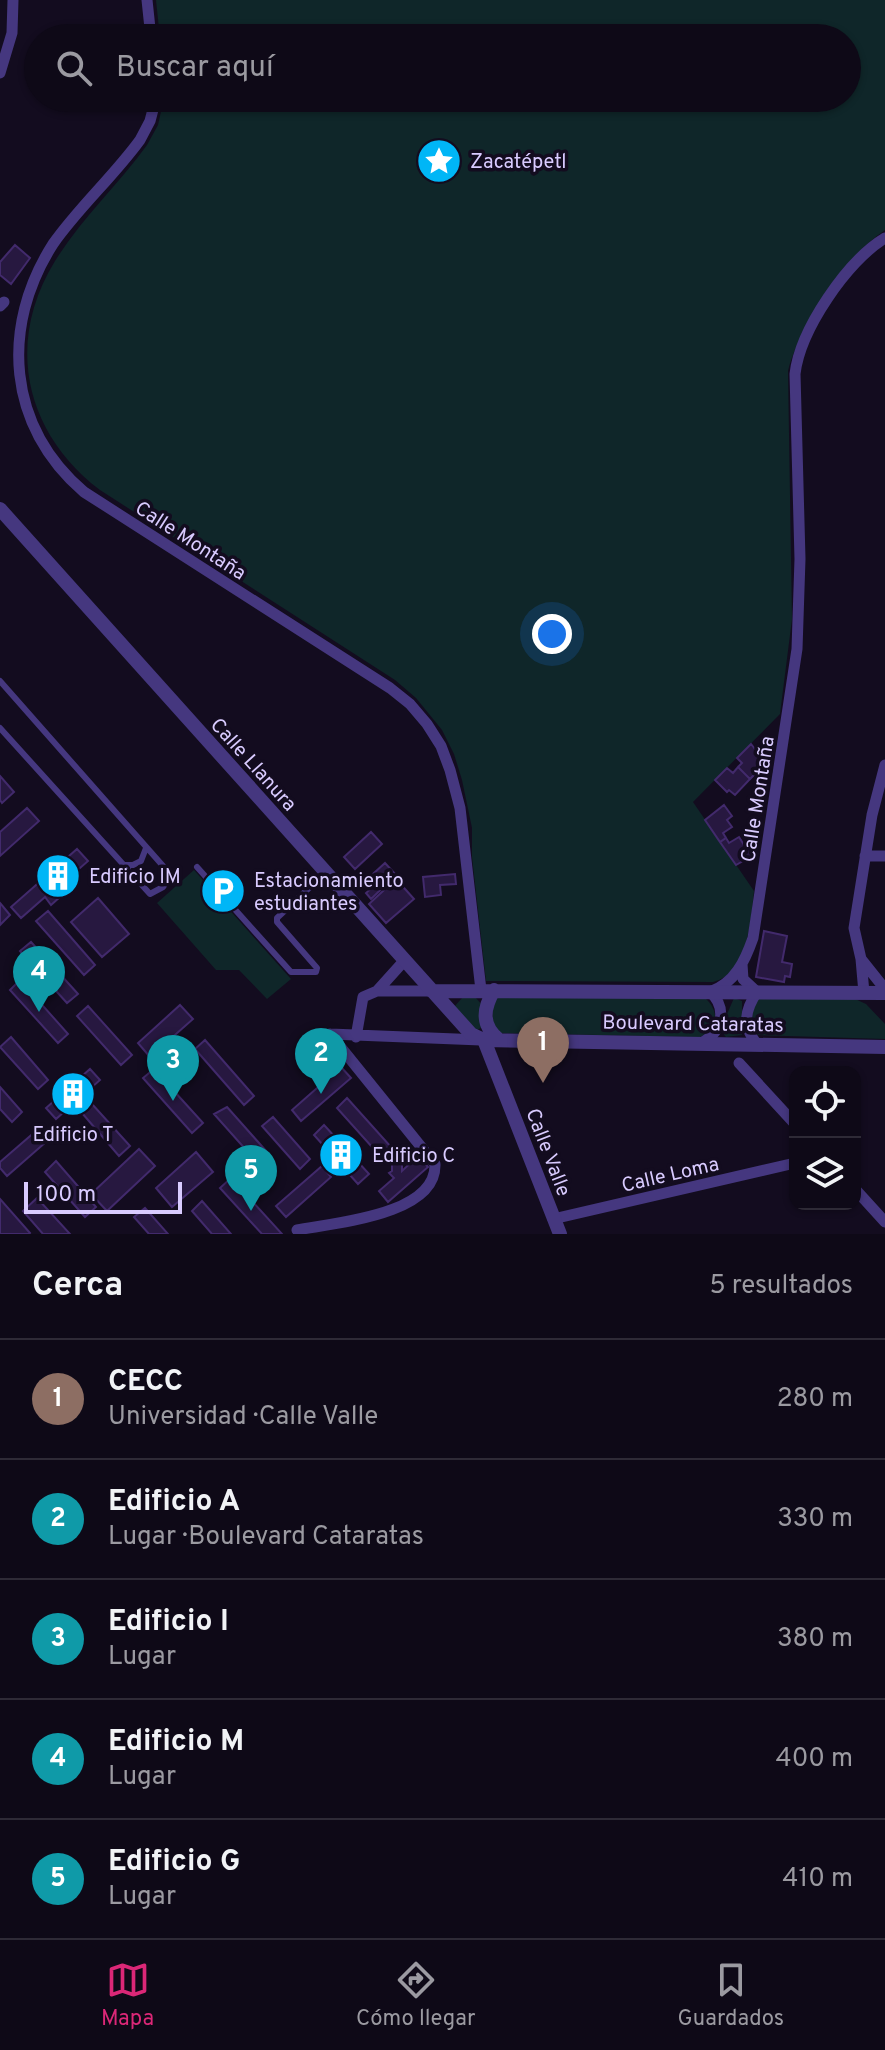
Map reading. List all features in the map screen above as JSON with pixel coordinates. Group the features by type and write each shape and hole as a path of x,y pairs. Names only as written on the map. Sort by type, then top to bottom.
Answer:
{"street":[{"path":"0,73 12,33 13,0"},
{"path":"147,0 150,24"},
{"name":"Calle Montaña","path":"152,112 140,140 54,243 23,301 17,332 16,364 26,411 49,455 84,492 390,688 410,704 427,724 446,758 460,808 487,990"},
{"name":"Calle Montaña","path":"710,992 730,981 742,964 756,925 797,649 800,559 795,406 797,355 846,272 864,253 885,238"},
{"name":"Calle Llanura","path":"0,509 464,1028 491,1040"},
{"path":"864,993 854,915 876,795 885,765"},
{"path":"865,856 885,856"},
{"path":"861,959 885,991"},
{"path":"377,991 404,961"},
{"path":"742,964 743,979 757,992 749,1004 746,1018 748,1031 756,1043"},
{"name":"Calle Valle","path":"487,990 485,1020 560,1234"},
{"path":"356,1037 363,997 377,991 432,991"},
{"name":"Boulevard Cataratas","path":"432,991 885,991"},
{"path":"703,1042 714,1034 721,1015 719,1003 710,992"},
{"name":"Boulevard Cataratas","path":"297,1230 378,1215 406,1204 431,1184 435,1172 435,1164 330,1034 885,1047"},
{"path":"739,1063 789,1117"},
{"name":"Calle Loma","path":"553,1219 789,1164"},
{"path":"861,1196 885,1222"}],"lane":[{"path":"0,681 171,875 163,887 150,894 0,728"},
{"path":"124,865 141,861 146,847"},
{"path":"197,867 291,972 316,972 317,968 277,922 277,918 325,874"}],"green space":[{"path":"156,0 885,0 885,230 850,261 822,298 788,371 792,619 780,714 693,802 754,891 746,944 734,968 725,977 713,982 486,981 472,857 472,828 462,780 442,730 416,698 395,680 100,490 74,467 54,441 39,413 30,384 27,354 30,323 39,292 55,261 147,145 161,112 861,112 861,24 159,24"},
{"path":"194,870 291,979 267,999 239,970 216,970 157,903"},
{"path":"493,996 705,998 713,1008 715,1019 710,1029 700,1037 495,1033 492,1027"},
{"path":"462,998 476,998 483,1006 482,1027 476,1031 454,1007"},
{"path":"734,998 742,1001 742,1035 726,1037 720,1030"},
{"path":"757,998 853,998 866,1004 885,1024 885,1039 758,1035 751,1029"}],"building":[{"path":"15,245 30,258 11,284 0,275 0,262"},
{"path":"751,744 766,763 750,779 738,767 742,763 737,758"},
{"path":"738,767 750,779 735,795 715,780 727,768 733,773"},
{"path":"0,776 14,792 2,803 0,800"},
{"path":"724,805 732,816 727,820 732,827 723,833 726,838 720,842 705,820"},
{"path":"27,808 39,821 0,856 0,832"},
{"path":"371,832 382,844 355,869 344,857"},
{"path":"739,837 744,845 749,841 757,853 736,865 720,842 726,838 729,843"},
{"name":"Edificio IM","path":"77,849 88,861 54,891 60,897 51,905 45,897 21,918 11,907"},
{"path":"385,863 396,875 371,899 366,893 373,887 363,883"},
{"path":"455,874 456,884 440,885 441,895 425,897 423,877"},
{"path":"396,879 414,899 386,923 369,904"},
{"path":"98,898 129,934 102,957 71,922"},
{"path":"0,903 10,915 0,925"},
{"path":"48,911 95,965 84,975 36,921"},
{"path":"764,931 787,936 782,962 792,964 790,977 785,976 784,982 756,977"},
{"path":"31,942 78,994 67,1003 20,951"},
{"path":"20,980 68,1034 58,1043 10,990"},
{"path":"180,1005 193,1019 150,1057 138,1043"},
{"path":"88,1006 132,1055 121,1065 77,1016"},
{"path":"11,1037 48,1080 38,1089 0,1047"},
{"path":"205,1040 254,1096 244,1105 195,1049"},
{"path":"341,1067 351,1078 301,1121 292,1110"},
{"name":"Edificio T","path":"90,1069 100,1080 56,1119 46,1108"},
{"path":"154,1069 203,1123 192,1133 143,1078"},
{"path":"0,1087 22,1112 12,1122 0,1109"},
{"path":"347,1098 391,1147 381,1157 337,1108"},
{"path":"92,1104 130,1146 119,1156 82,1113"},
{"path":"227,1107 267,1152 256,1161 214,1114"},
{"path":"273,1117 310,1159 300,1169 262,1126"},
{"name":"Edificio C","path":"324,1125 369,1174 358,1184 314,1135"},
{"path":"36,1131 46,1142 7,1176 0,1168 0,1162"},
{"path":"139,1149 155,1166 107,1211 91,1194"},
{"path":"196,1152 213,1172 172,1207 156,1188"},
{"path":"418,1156 428,1167 388,1202 379,1191 394,1178 389,1173 392,1171 392,1161 402,1162 402,1171"},
{"path":"56,1161 96,1207 85,1217 45,1172"},
{"path":"322,1166 331,1177 286,1217 276,1206"},
{"path":"231,1178 282,1234 262,1234 220,1188"},
{"path":"37,1198 70,1234 43,1234 23,1211"},
{"path":"0,1199 30,1233 29,1234 0,1234"},
{"path":"202,1201 231,1234 212,1234 192,1211"},
{"path":"145,1208 168,1234 149,1234 134,1217"}],"place":[{"name":"Zacatépetl","path":"439,161"},
{"name":"Edificio IM","path":"58,876"},
{"name":"Estacionamiento estudiantes","path":"223,891"},
{"name":"Edificio M","path":"39,1012"},
{"name":"CECC","path":"543,1083"},
{"name":"Edificio T","path":"73,1094"},
{"name":"Edificio A","path":"321,1094"},
{"name":"Edificio I","path":"173,1101"},
{"name":"Edificio C","path":"341,1155"},
{"name":"Edificio G","path":"251,1211"}]}
